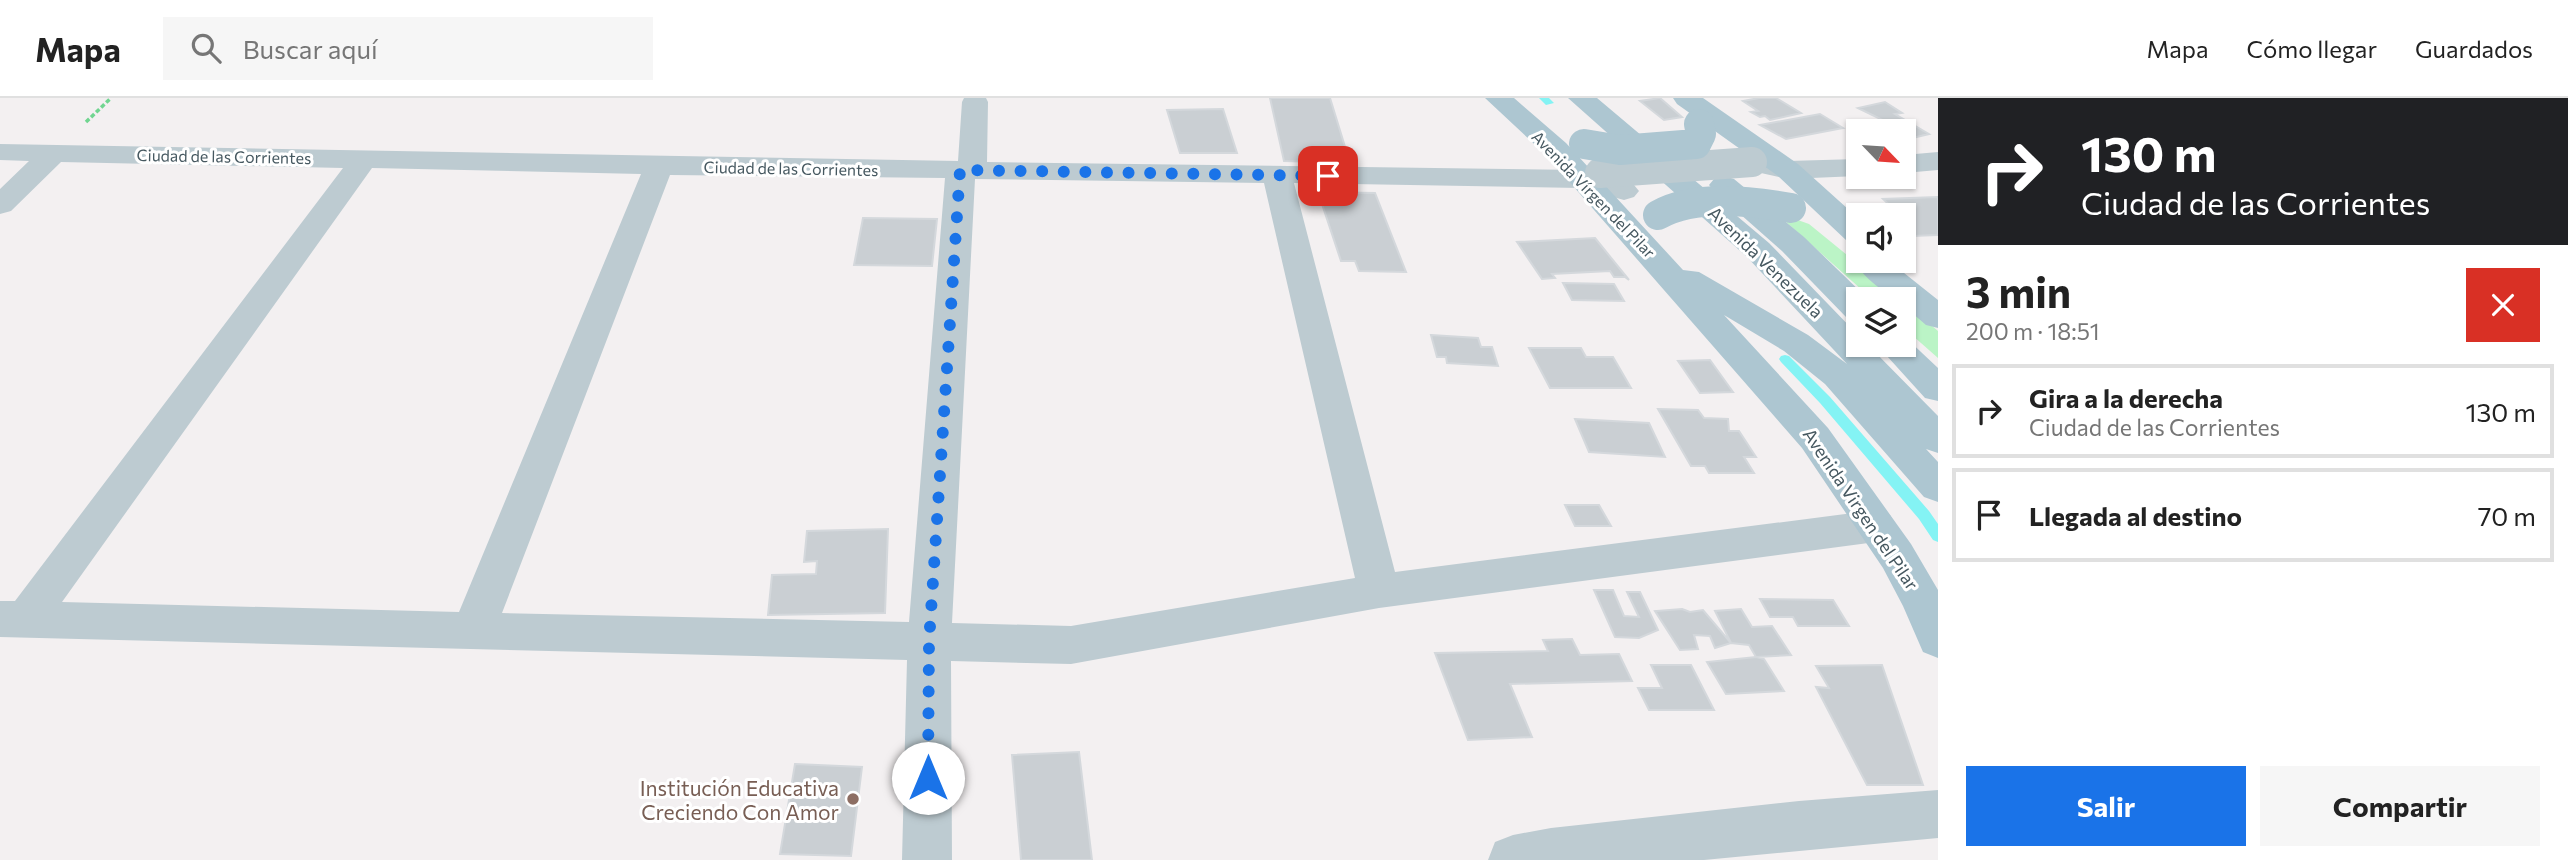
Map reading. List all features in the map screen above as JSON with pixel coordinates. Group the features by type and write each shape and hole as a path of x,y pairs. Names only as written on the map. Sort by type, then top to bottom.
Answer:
{"main road":[{"name":"Avenida Vírgen del Pilar","path":"1497,98 1591,176 1659,262"},
{"path":"1522,98 1558,128 1584,144 1620,149 1696,144 1701,134 1699,124 1672,98"},
{"name":"Avenida Venezuela","path":"1581,98 1758,250 1938,439"},
{"name":"Avenida Venezuela","path":"1615,98 1701,165 1793,244 1846,297"},
{"path":"1686,98 1770,171 1846,225"},
{"path":"1846,242 1823,223 1791,208 1759,202 1675,207 1658,215 1656,230 1659,262 1776,330 1837,375 1938,487"},
{"name":"Avenida Virgen del Pilar","path":"1659,262 1815,438 1876,526 1923,602 1938,639"},
{"path":"1884,273 1938,317"},
{"path":"1903,273 1938,304"},
{"path":"1906,357 1938,389"}],"street":[{"path":"927,860 929,642 966,170 975,102"},
{"name":"Ciudad de las Corrientes","path":"0,152 659,166 1277,175 1591,176 1770,171"},
{"path":"0,205 55,152"},
{"path":"13,619 364,159"},
{"path":"1916,163 1938,161"},
{"path":"473,631 659,166"},
{"path":"1770,171 1846,169"},
{"name":"Ciudad de las Corrientes","path":"1591,176 1624,191 1770,171"},
{"path":"1277,175 1379,591"},
{"path":"13,619 1071,645 1379,591 1876,526"},
{"path":"1513,860 1551,853 1799,825 1938,814"}],"green space":[{"path":"1775,212 1809,224 1846,254 1846,273 1869,273 1886,287 1859,287"},
{"path":"1916,312 1938,331 1938,358 1916,339"}],"building":[{"path":"1270,98 1330,98 1350,163 1284,161"},
{"path":"1660,98 1682,117 1664,120 1640,101"},
{"path":"1776,98 1801,113 1770,120 1765,116 1760,117 1751,112 1758,111 1743,101"},
{"path":"1885,102 1902,113 1895,114 1904,119 1881,119 1858,108"},
{"path":"1223,109 1237,153 1180,153 1167,110"},
{"path":"1820,114 1843,128 1786,139 1760,125"},
{"path":"1916,126 1929,134 1916,137"},
{"path":"1318,192 1375,193 1406,272 1359,271 1355,261 1341,261"},
{"path":"1938,197 1938,235 1916,236 1916,203 1887,203 1883,199"},
{"path":"863,218 937,219 932,266 854,265"},
{"path":"1595,238 1629,280 1625,277 1614,277 1610,271 1552,274 1555,278 1542,279 1517,242"},
{"path":"1563,283 1614,284 1624,301 1572,300"},
{"path":"1431,335 1478,338 1481,347 1492,347 1498,366 1447,363 1446,357 1437,357"},
{"path":"1529,348 1581,348 1586,357 1613,357 1631,388 1550,388"},
{"path":"1710,360 1733,392 1700,393 1678,361"},
{"path":"1658,409 1698,410 1704,418 1728,419 1729,431 1739,431 1756,457 1744,457 1754,473 1709,473 1705,466 1691,466"},
{"path":"1575,419 1649,423 1665,457 1589,452"},
{"path":"1565,505 1599,505 1611,526 1575,526"},
{"path":"888,529 885,613 768,615 772,575 816,574 817,561 804,562 807,531"},
{"path":"1594,590 1613,590 1624,616 1639,617 1627,592 1640,592 1658,630 1639,638 1615,637"},
{"path":"1760,599 1833,600 1849,626 1798,626 1793,617 1770,617"},
{"path":"1682,609 1690,612 1703,610 1731,643 1715,648 1710,636 1694,635 1698,649 1680,650 1655,611"},
{"path":"1741,609 1752,627 1772,626 1791,655 1756,657 1749,645 1731,643 1715,611"},
{"path":"1572,639 1580,655 1619,654 1632,681 1510,684 1532,737 1468,740 1435,653 1548,651 1543,640"},
{"path":"1756,657 1764,659 1784,691 1726,694 1707,662"},
{"path":"1651,665 1691,665 1714,710 1649,710 1638,688 1662,688"},
{"path":"1882,665 1923,785 1867,785 1816,687 1829,688 1816,666"},
{"path":"1079,752 1092,860 1021,860 1012,755"},
{"path":"795,764 862,767 851,856 780,854"}],"waterway":[{"path":"1544,98 1549,103"},
{"path":"1785,359 1825,400 1924,515 1938,536"}],"place":[{"name":"Institución Educativa Creciendo Con Amor","path":"853,799"}],"route":[{"path":"928,778 929,642 948,317 960,170 1328,176"}]}
